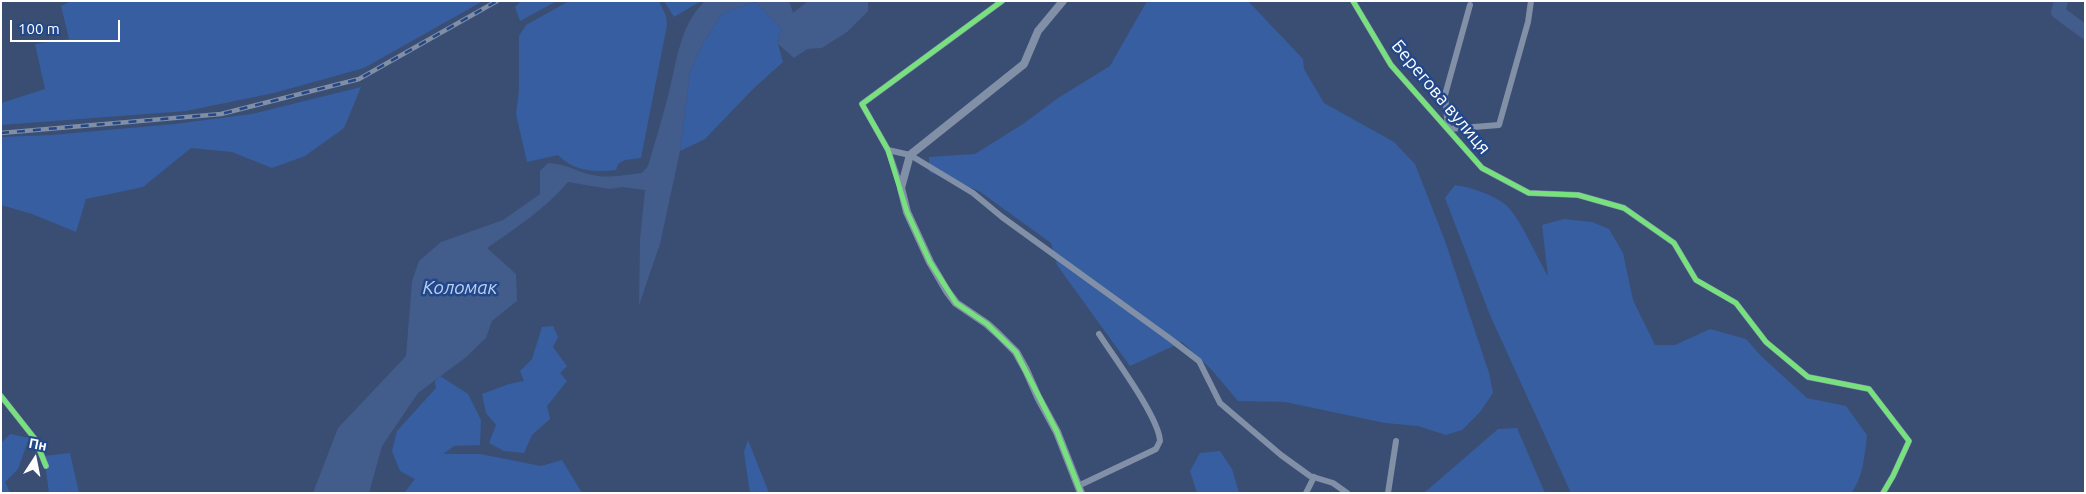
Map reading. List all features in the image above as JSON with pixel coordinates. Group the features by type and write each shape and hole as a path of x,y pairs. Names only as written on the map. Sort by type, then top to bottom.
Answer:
{"street":[{"path":"1002,1 862,104 888,150 907,212 930,262 956,303 993,329 1020,358 1056,432 1080,489 1156,449 1160,441 1157,428 1142,399 1098,334"},
{"path":"901,188 910,156 1024,64 1038,31 1063,1"},
{"name":"Берегова вулиця","path":"1353,1 1391,65 1482,168 1529,192 1578,195 1624,208 1674,243 1696,280 1736,303 1766,342 1808,377 1869,389 1909,441 1893,476 1882,493"},
{"path":"1470,5 1445,95 1448,129 1499,125 1528,22 1531,1"},
{"path":"888,150 910,156 973,192 1002,217 1199,361 1220,403 1281,455 1314,477 1333,483 1347,493"},
{"path":"1,396 35,440 46,466"},
{"path":"1388,493 1396,441"},
{"path":"1306,493 1314,477"}],"shaded area":[{"path":"71,1 483,1 364,68 274,93 186,111 1,125 1,103 45,89 35,44 69,39 61,6"},
{"path":"521,1 557,1 520,21 515,7"},
{"path":"569,1 659,1 666,16 667,25 641,158 625,160 618,164 616,170 585,170 571,165 558,155 527,162 516,114 519,90 519,36 526,25"},
{"path":"664,1 701,1 674,17"},
{"path":"1147,1 1248,1 1303,59 1304,69 1324,103 1394,142 1415,164 1445,241 1489,373 1493,393 1480,412 1462,430 1446,435 1418,426 1385,423 1285,402 1238,401 1211,369 1182,342 1130,366 1057,265 1051,243 979,191 929,172 929,157 975,154 1023,124 1058,98 1110,66"},
{"path":"756,2 781,28 778,44 783,62 753,89 705,139 680,151 690,72 702,45 723,13"},
{"path":"361,87 344,128 305,156 272,168 232,152 191,148 143,187 86,199 76,232 32,214 1,205 1,137 52,135 175,124 252,114"},
{"path":"1455,185 1482,192 1506,205 1523,229 1548,276 1542,225 1564,219 1592,222 1609,229 1623,253 1633,300 1655,345 1675,345 1710,329 1746,339 1761,356 1807,398 1846,406 1867,435 1861,473 1851,493 1571,493 1490,315 1445,198"},
{"path":"553,326 558,337 553,347 567,366 560,373 567,381 547,406 550,419 532,435 524,453 504,451 489,443 496,425 486,413 482,394 509,384 524,381 520,371 532,359 542,327"},
{"path":"440,376 468,394 481,420 480,445 454,446 443,454 480,454 541,466 562,460 582,493 404,493 415,479 400,471 392,451 397,431 436,388 435,381"},
{"path":"1517,428 1545,493 1424,493 1498,429"},
{"path":"10,434 29,438 18,469 5,482 10,493 1,493 1,443"},
{"path":"748,440 769,493 750,493 744,452"},
{"path":"1220,451 1232,469 1239,493 1197,493 1190,471 1200,453"},
{"path":"70,453 79,493 49,493 44,456"}],"water":[{"name":"Коломак","path":"705,1 789,1 793,13 808,1 868,1 868,11 847,32 822,48 807,49 794,58 778,44 781,28 756,2 723,13 702,45 690,72 680,151 660,244 639,305 640,239 645,190 623,187 609,189 568,182 540,209 487,248 516,274 517,301 492,321 486,338 465,358 418,393 382,446 369,493 313,493 338,428 406,356 412,281 419,261 441,242 503,220 540,194 540,171 548,163 555,163 598,176 642,173 648,166 669,92 677,55 685,32 697,10"}],"waterway":[{"name":"Коломак","path":"2061,1 2058,12 2085,32"}],"railway":[{"path":"1,133 221,114 359,79 497,1"}],"cycle path":[{"path":"1002,1 862,104 888,150 907,212 930,262 956,303 987,324 1016,352 1057,432 1081,493"},
{"path":"1353,1 1391,65 1482,168 1529,193 1578,195 1624,208 1674,243 1696,280 1736,303 1766,342 1808,377 1869,389 1909,441 1883,493"},
{"path":"1,396 35,439 46,466"}]}
